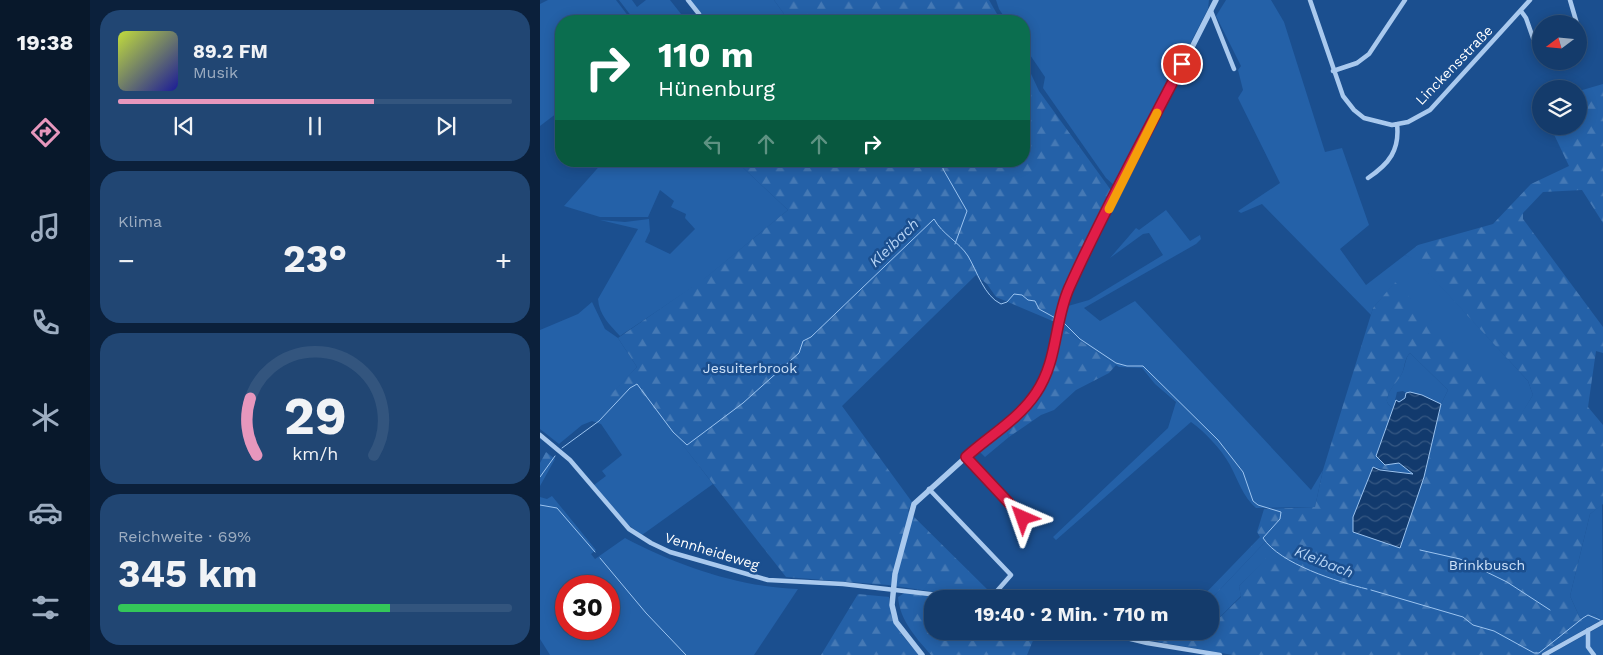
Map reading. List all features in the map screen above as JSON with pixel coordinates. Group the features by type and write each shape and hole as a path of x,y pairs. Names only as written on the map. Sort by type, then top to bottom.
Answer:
{"street":[{"path":"688,0 699,14"},
{"name":"Linckensstraße","path":"1310,0 1343,96 1354,110 1374,122 1397,124 1420,117 1430,110 1530,0"},
{"path":"1333,71 1356,62 1369,54 1405,0"},
{"path":"1570,0 1574,15"},
{"path":"922,655 896,622 892,605 892,588 910,513 914,504 929,488 1016,415 1034,396 1048,370 1060,318 1075,276 1215,1"},
{"path":"1210,11 1234,69"},
{"path":"1521,11 1526,18 1532,35"},
{"path":"1368,178 1387,164 1393,155 1398,142 1397,124"},
{"name":"Vennheideweg","path":"540,434 570,460 629,529 664,549 768,580 892,588 924,592"},
{"path":"966,457 1023,518"},
{"path":"929,488 1010,573 1010,577 998,590"},
{"path":"1544,655 1601,623"},
{"path":"1588,630 1588,647 1594,655"},
{"path":"1136,640 1220,655"}],"green space":[{"path":"548,0 616,0 627,15 555,15 555,115 540,126 540,4"},
{"path":"619,0 632,0 637,7 646,0 670,0 682,15 630,15"},
{"path":"690,0 774,0 785,15 701,15"},
{"path":"774,0 989,0 998,15 785,15"},
{"path":"996,0 1209,0 1208,9 1116,187 1106,178 1043,88 1045,77 1030,55 1030,15 1003,15"},
{"path":"1226,0 1271,0 1284,22 1325,152 1342,148 1369,225 1340,249 1366,285 1405,255 1416,259 1528,381 1533,395 1521,415 1395,283 1373,308 1371,315 1262,204 1241,213 1238,211 1280,183 1238,98 1243,90 1238,70 1241,66 1216,16"},
{"name":"Jesuiterbrook","path":"1030,72 1039,91 1113,193 1071,276 1055,322 996,297 987,284 976,275 842,406 912,502 908,511 988,590 924,590 888,585 786,577 638,388 619,406 609,396 637,367 618,338 705,278 788,210 742,167 1030,167"},
{"name":"Brinkbusch","path":"1603,84 1603,223 1582,190 1543,192 1523,213 1523,219 1603,327 1603,353 1596,351 1588,407 1603,425 1603,504 1590,514 1570,596 1580,618 1595,614 1601,620 1539,655 1233,655 1158,642 1160,640 1219,640 1219,618 1241,597 1239,586 1275,549 1265,542 1219,591 1209,590 1260,537 1257,532 1264,509 1315,507 1323,470 1373,308 1395,282 1521,414 1533,395 1528,381 1416,260 1405,255 1418,245 1493,224 1531,184 1569,166 1554,135 1587,135 1587,89","holes":["1410,353 1448,390 1441,404 1424,477 1353,517 1373,467 1413,474 1399,463 1385,465 1376,456 1393,409 1387,402 1388,395 1402,374 1406,359"]},
{"path":"599,167 742,167 788,210 702,281 620,336 600,310 598,299 638,229 600,220 625,222 649,219 650,231 645,242 670,254 695,229 685,218 686,214 671,207 674,201 660,190 648,217 600,217 564,206"},
{"path":"1166,210 1190,241 1200,235 1201,239 1196,244 1084,308 1100,321 1135,301 1311,490 1323,470 1315,507 1256,508 1244,494 1230,465 1218,447 1191,422 1056,540 1053,537 1168,428 1176,402 1155,384 1142,368 1119,367 1063,329 1068,306 1089,300 1163,255 1149,233 1143,234 1110,258 1136,228 1139,230"},
{"path":"592,302 605,329 618,338 637,367 610,396 638,387 713,484 642,535 623,521 594,485 606,476 602,471 622,455 601,424 592,421 582,425 559,444 540,429 540,330 578,314"},
{"path":"1063,329 1116,365 1109,373 1076,390 1054,410 1041,415 1009,437 1005,428 1032,402 1048,379 1058,338"},
{"path":"1410,353 1448,390 1441,404 1422,395 1403,391 1397,392 1393,409 1388,403 1389,393 1401,375"},
{"path":"1005,428 1009,437 985,457 978,450"},
{"path":"546,452 555,459 540,486 540,463"},
{"path":"552,496 596,550 591,554 595,559 625,538 666,558 709,573 754,584 798,589 754,655 550,655 540,639 540,497 547,499"},
{"path":"1602,504 1603,619 1601,620 1595,614 1580,618 1570,596 1590,514"},
{"path":"1265,542 1276,549 1239,586 1241,596 1219,618 1219,591"},
{"path":"906,592 924,594 924,640 1033,640 1027,655 931,655 905,621 899,606 898,597"},
{"path":"858,594 889,597 894,622 919,655 821,655"},
{"path":"1603,625 1603,655 1549,655"}],"water":[{"path":"1406,393 1422,395 1441,404 1424,477 1400,548 1353,532 1353,517 1373,467 1380,470 1413,474 1399,463 1385,465 1376,456 1396,400 1399,402 1405,398"}],"waterway":[{"path":"943,167 967,211 955,244"},
{"name":"Kleibach","path":"562,448 599,421 630,388 637,384 673,432 687,445 743,403 799,353 803,341 811,337 934,219 941,229 968,256 985,289 995,300 1001,304 1007,302 1014,294 1022,295 1028,300 1035,301 1039,309 1059,320"},
{"name":"Kleibach","path":"1063,322 1080,339 1116,363 1127,366 1143,366 1218,440 1243,472 1253,501 1258,505 1281,512 1280,519 1263,538 1271,547 1282,556 1311,571 1367,589"},
{"name":"Kleibach","path":"540,477 555,456"},
{"path":"540,505 557,508 595,552"},
{"path":"1420,550 1460,559 1507,582 1550,610"},
{"path":"600,558 646,613 686,655"},
{"name":"Kleibach","path":"1371,590 1463,617 1473,625 1494,631 1534,653 1539,653 1588,615 1600,620"}],"slow traffic":[{"path":"1109,209 1157,113"}],"route":[{"path":"1023,518 966,457 1026,406 1042,384 1055,347 1062,309 1068,291 1182,64"}]}
